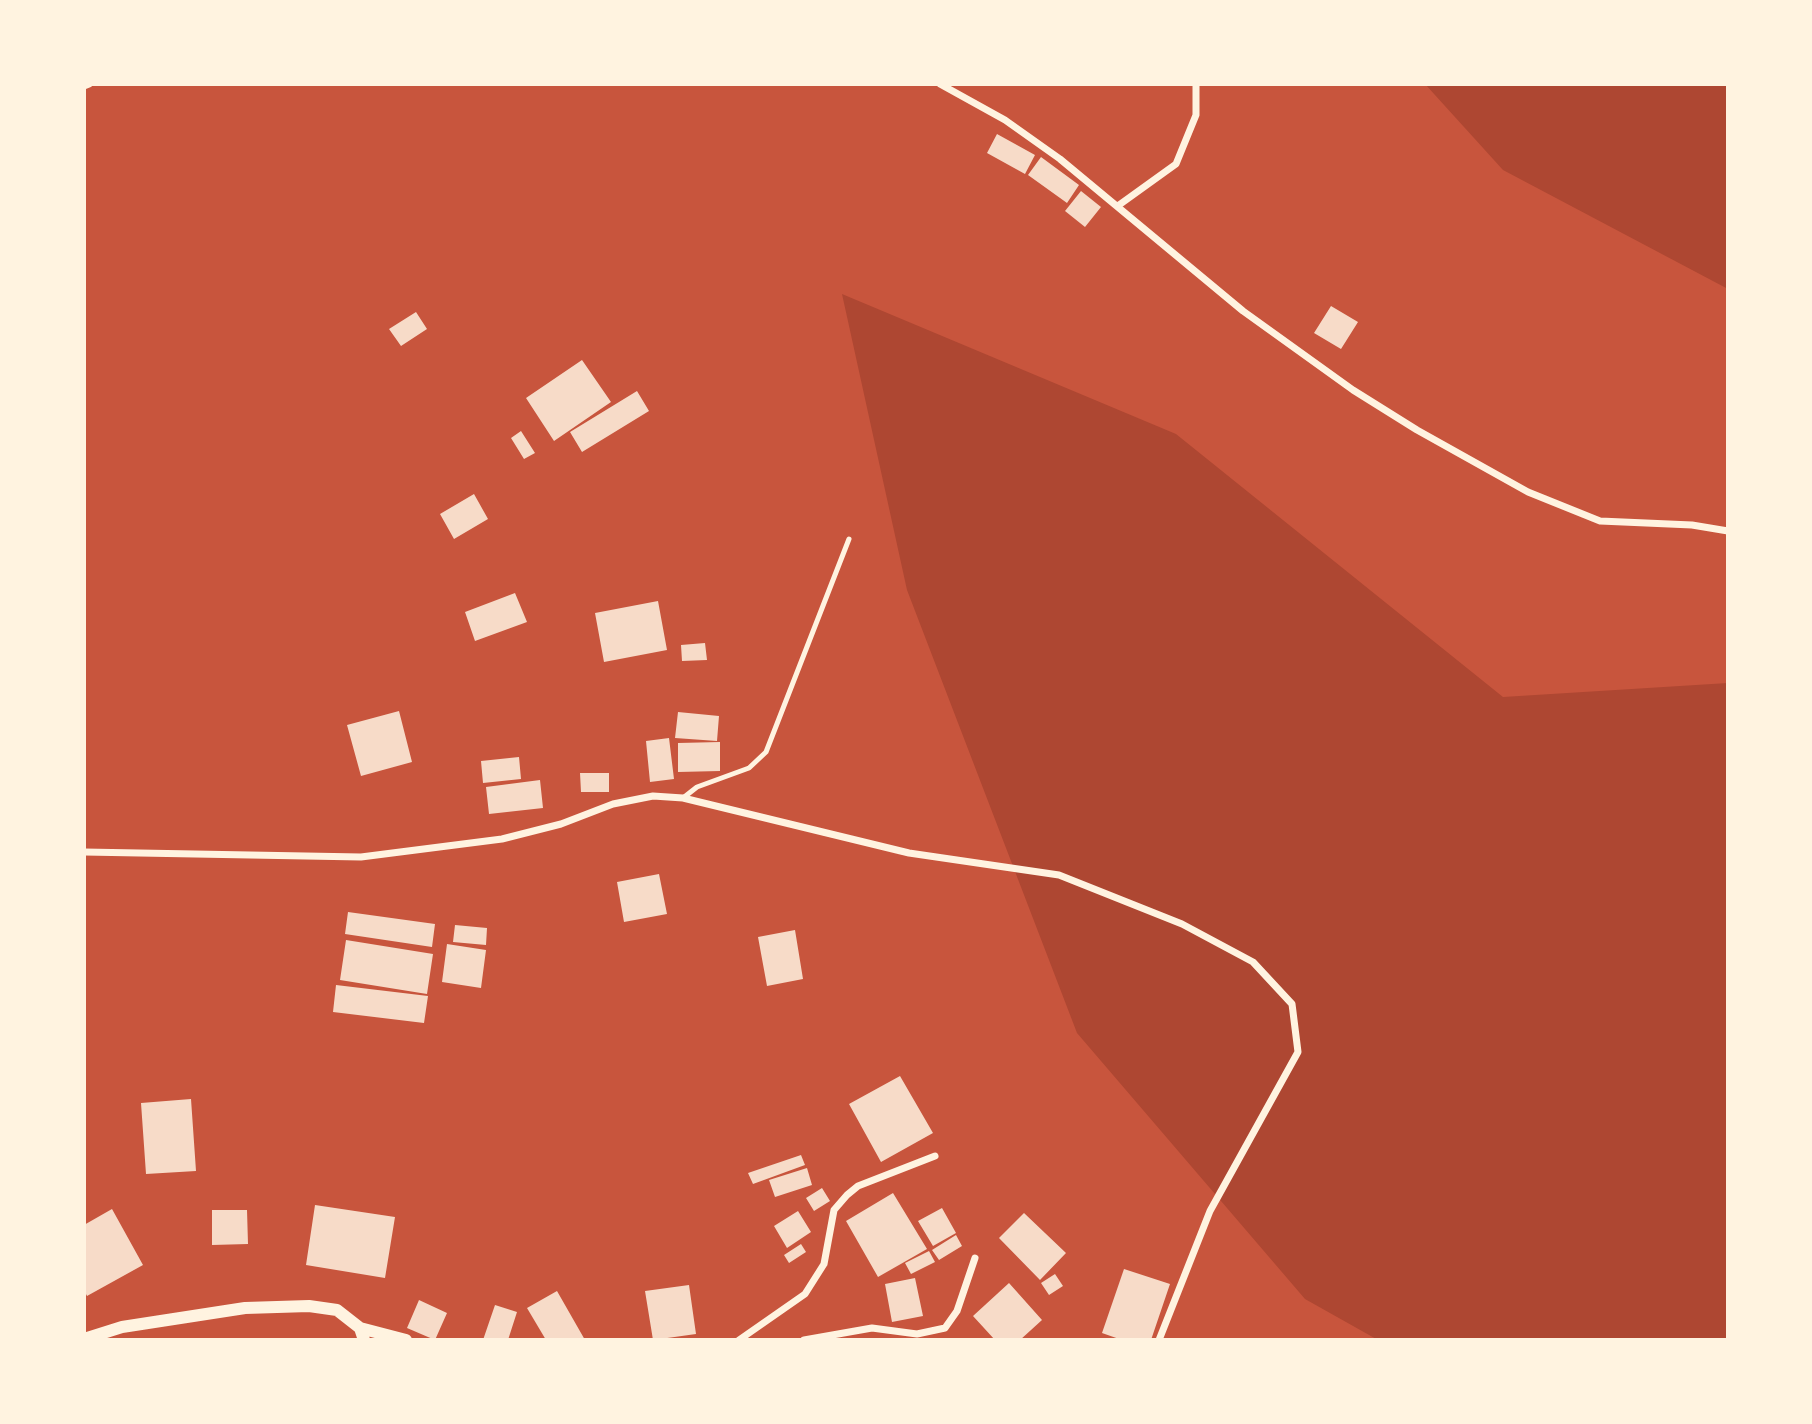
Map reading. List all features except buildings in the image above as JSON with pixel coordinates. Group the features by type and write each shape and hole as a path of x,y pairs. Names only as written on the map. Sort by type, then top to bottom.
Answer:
{"street":[{"path":"940,84 1005,120 1119,205 1243,311 1353,390 1528,492 1600,521 1692,525 1728,530"},
{"path":"1119,205 1176,164 1196,115 1196,84"},
{"path":"84,852 361,856 502,839 561,824 613,804 653,796 683,798 909,853 1059,875 1182,924 1253,962 1292,1004 1298,1035 1298,1052 1210,1211 1159,1340"},
{"path":"739,1340 805,1294 824,1264 834,1210 847,1195 858,1186 935,1156"},
{"path":"804,1340 872,1328 917,1334 945,1328 957,1311 975,1258"},
{"path":"84,1339 122,1327 245,1308 309,1306 337,1310 362,1334 406,1340"}],"lane":[{"path":"683,798 697,786 749,768 766,752 849,539"}],"shaded area":[{"path":"1425,84 1728,84 1728,289 1503,170"},
{"path":"842,294 1176,434 1503,697 1728,683 1728,1340 1378,1340 1305,1299 1077,1033 907,590"}]}
